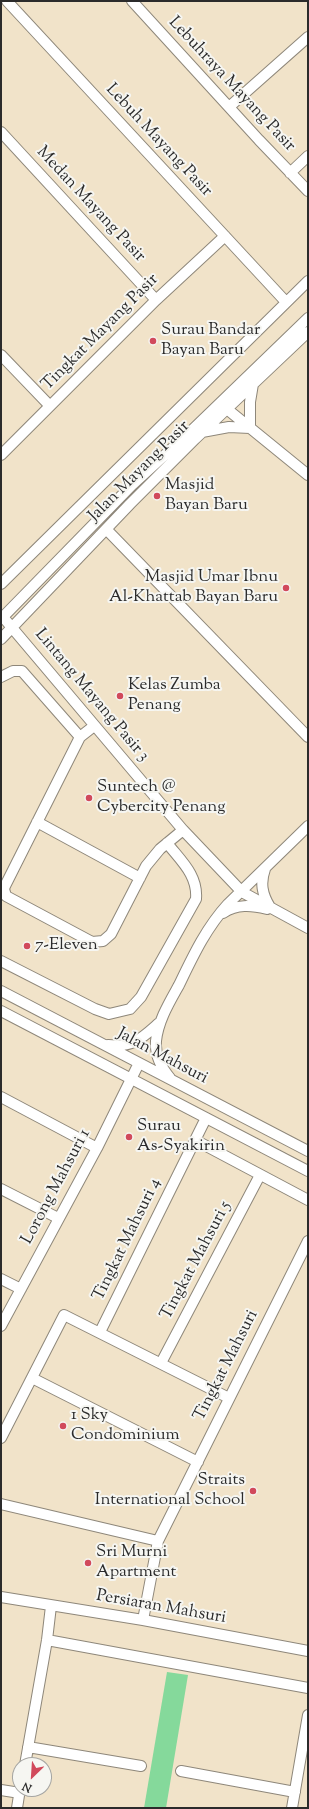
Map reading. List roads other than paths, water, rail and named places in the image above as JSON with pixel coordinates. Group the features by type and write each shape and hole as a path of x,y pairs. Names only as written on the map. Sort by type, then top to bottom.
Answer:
{"street":[{"name":"Lebuh Mayang Pasir","path":"7,1 286,302"},
{"name":"Lebuhraya Mayang Pasir","path":"132,1 308,191"},
{"path":"229,107 308,38"},
{"name":"Medan Mayang Pasir","path":"1,132 156,300"},
{"path":"290,173 308,156"},
{"name":"Tingkat Mayang Pasir","path":"1,455 156,300 225,236"},
{"name":"Jalan Mayang Pasir","path":"1,584 308,281"},
{"name":"Jalan Mayang Pasir","path":"1,639 106,529 202,432 223,405 308,318"},
{"name":"Jalan Mayang Pasir","path":"2,614 15,604 132,485 190,432 223,405 253,384 308,332"},
{"path":"1,354 50,406"},
{"path":"250,428 250,402 253,384"},
{"path":"223,405 308,475"},
{"path":"202,432 229,427 250,428"},
{"path":"106,529 308,737"},
{"name":"Lintang Mayang Pasir 3","path":"2,614 94,726 183,830 242,892 275,911"},
{"path":"1,677 13,671 22,672 80,737"},
{"path":"94,726 80,737 5,886 4,889 6,896 92,942 103,942 111,934 146,866 167,843 183,830"},
{"path":"37,822 140,878"},
{"path":"173,1081 160,1064 157,1054 156,1042 159,1022 202,940 216,917 308,826"},
{"path":"1,961 95,1009 109,1014 130,1010 141,997 196,899 197,890 193,877 167,843"},
{"path":"266,867 262,880 262,889 264,896 275,911"},
{"path":"216,917 227,910 247,905 275,911 308,928"},
{"name":"Jalan Mahsuri","path":"1,991 308,1151"},
{"name":"Jalan Mahsuri","path":"1,1011 308,1171"},
{"path":"102,1044 126,1046 135,1042 159,1022"},
{"name":"Lorong Mahsuri 1","path":"1,1326 97,1148 139,1063"},
{"path":"1,1097 97,1148"},
{"name":"Tingkat Mahsuri 4","path":"100,1332 206,1118"},
{"path":"195,1140 308,1200"},
{"name":"Tingkat Mahsuri 5","path":"161,1363 260,1175"},
{"path":"1,1189 58,1218"},
{"name":"Tingkat Mahsuri","path":"142,1620 158,1541 308,1241"},
{"path":"1,1280 20,1289"},
{"path":"1,1438 64,1315 230,1398"},
{"path":"32,1378 198,1462"},
{"path":"1,1504 158,1541"},
{"name":"Persiaran Mahsuri","path":"3,1599 142,1620 308,1651"},
{"path":"26,1757 52,1606"},
{"path":"47,1640 308,1688"},
{"path":"292,1808 308,1715"},
{"path":"28,1747 141,1766"},
{"path":"181,1771 295,1792"},
{"path":"1,1790 12,1791"},
{"path":"17,1808 19,1797"}],"place":[{"name":"Surau Bandar Bayan Baru","path":"153,341"},
{"name":"Masjid Bayan Baru","path":"157,496"},
{"name":"Masjid Umar Ibnu Al-Khattab Bayan Baru","path":"286,588"},
{"name":"Kelas Zumba Penang","path":"120,696"},
{"name":"Suntech @ Cybercity Penang","path":"89,798"},
{"name":"7-Eleven","path":"27,946"},
{"name":"Surau As-Syakirin","path":"129,1137"},
{"name":"1 Sky Condominium","path":"63,1426"},
{"name":"Straits International School","path":"253,1491"},
{"name":"Sri Murni Apartment","path":"88,1563"}]}
